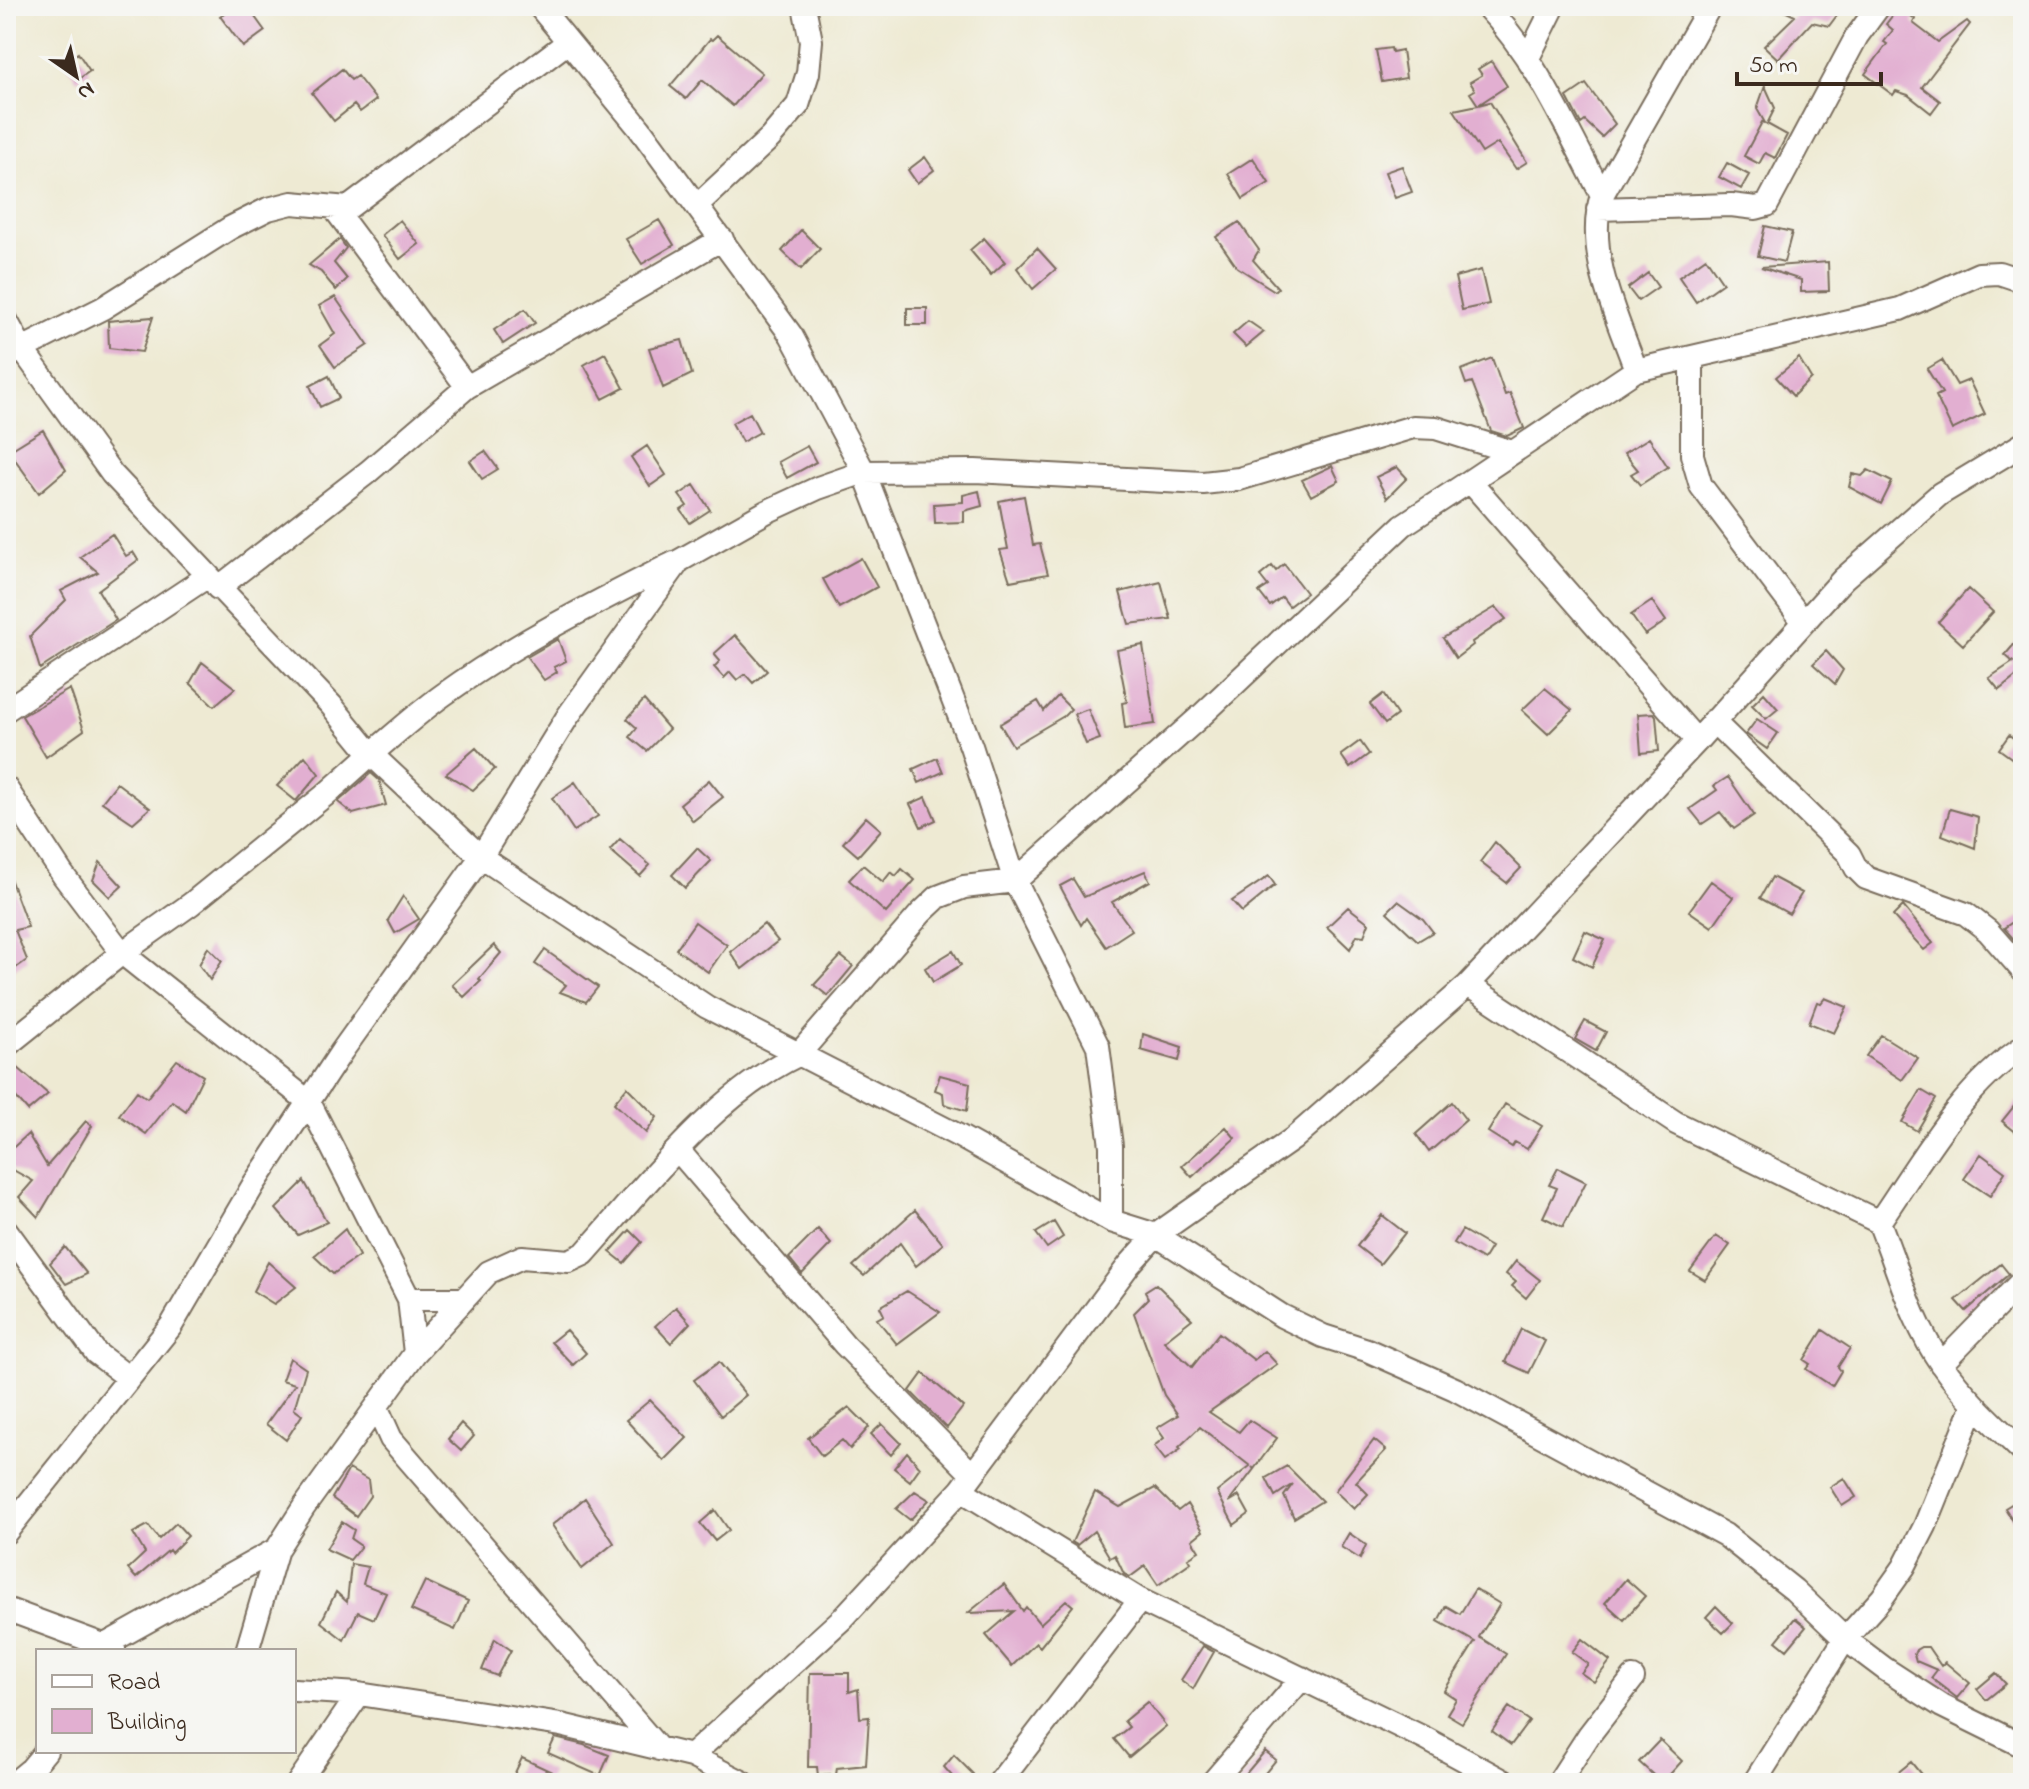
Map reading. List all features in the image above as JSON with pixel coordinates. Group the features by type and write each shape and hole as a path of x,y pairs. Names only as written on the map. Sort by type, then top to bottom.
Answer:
{"street":[{"path":"539,6 640,129 791,335 864,472 971,746 1015,881 1098,1046 1111,1146 1111,1221"},
{"path":"698,205 770,138 798,105 808,73 811,41 804,6"},
{"path":"1486,6 1528,58 1600,202"},
{"path":"1528,58 1554,6"},
{"path":"1636,370 1597,250 1600,202 1710,6"},
{"path":"1600,202 1756,208 1767,205 1857,36 1879,6"},
{"path":"14,353 103,308 230,228 268,209 292,203 348,208 568,42"},
{"path":"334,208 467,387"},
{"path":"6,710 213,582 368,472 467,387 722,239"},
{"path":"248,1649 277,1549 415,1353 489,1272 522,1257 569,1261 584,1254 678,1150 746,1086 770,1068 798,1055 938,897 964,887 1015,881 1203,714 1403,525 1636,370 1900,309 1979,274 1999,273 2023,281"},
{"path":"6,320 14,353 112,474 331,705 371,754 481,857 707,1007 959,1136 1111,1221 1156,1235 1282,1316 1323,1336 1367,1350 1455,1389 1725,1535 1794,1590 1845,1639 1885,1669 1942,1706 2023,1746"},
{"path":"1692,357 1692,455 1701,486 1803,621"},
{"path":"6,1046 122,953 191,904 440,697 485,666 581,609 818,488 864,472 975,471 1203,483 1239,479 1413,427 1436,428 1512,452"},
{"path":"691,1756 843,1618 966,1482 1129,1265 1156,1235 1293,1139 1468,985 1697,741 1843,579 1940,494 2023,444"},
{"path":"1470,481 1697,741"},
{"path":"6,1532 171,1326 254,1184 342,1051 481,857 568,716 679,561"},
{"path":"1713,721 1849,854 1866,878 1966,914 1988,931 2023,971"},
{"path":"6,788 63,875 122,953 309,1102 409,1299 415,1353"},
{"path":"1468,985 1676,1123 1879,1222 1919,1323 1941,1364 1974,1405 2023,1452"},
{"path":"1879,1222 1950,1120 2000,1062 2023,1047"},
{"path":"678,1150 966,1482 1140,1600 1426,1739 1507,1783"},
{"path":"6,1230 96,1353 129,1378"},
{"path":"1941,1364 2023,1280"},
{"path":"409,1299 463,1299"},
{"path":"1754,1783 1845,1639 1882,1598 1904,1567 1925,1526 1974,1405"},
{"path":"377,1408 391,1439 659,1749"},
{"path":"6,1609 107,1649 277,1549"},
{"path":"999,1783 1140,1600"},
{"path":"1212,1783 1302,1678"},
{"path":"1558,1783 1589,1735 1633,1678"},
{"path":"296,1690 359,1694 561,1725 691,1756 744,1783"},
{"path":"298,1783 359,1694"},
{"path":"14,1783 44,1753"}],"building":[{"path":"234,6 247,6 265,31 243,47 220,16"},
{"path":"1774,6 1844,6 1829,26 1812,22 1778,59 1764,46 1795,16"},
{"path":"1899,7 1915,19 1913,23 1938,42 1967,21 1970,24 1922,87 1940,101 1931,113 1908,95 1896,91 1893,95 1865,74 1887,44 1884,42 1893,30 1886,24"},
{"path":"717,35 762,73 733,106 702,80 686,99 670,86 710,39"},
{"path":"1391,48 1392,52 1402,50 1406,78 1382,82 1376,50"},
{"path":"78,53 90,71 77,80 65,62"},
{"path":"1491,61 1507,86 1478,105 1470,93 1475,90 1470,82 1482,75 1478,69"},
{"path":"342,69 351,80 357,76 376,100 360,112 354,105 334,121 312,93"},
{"path":"1586,84 1615,124 1602,137 1585,121 1581,124 1567,97"},
{"path":"1765,86 1775,108 1767,124 1787,135 1775,158 1765,153 1759,164 1744,156 1762,122 1765,123 1757,109"},
{"path":"1490,102 1527,162 1516,169 1498,143 1482,153 1454,110"},
{"path":"925,157 934,170 917,183 908,170"},
{"path":"1253,158 1269,183 1243,199 1228,174"},
{"path":"1727,163 1749,175 1741,189 1719,177"},
{"path":"1402,166 1412,192 1395,198 1385,172"},
{"path":"400,220 419,244 400,259 382,235"},
{"path":"659,220 674,245 642,264 626,239"},
{"path":"1239,222 1259,250 1253,260 1278,288 1275,291 1237,267 1216,237"},
{"path":"1765,226 1792,232 1784,262 1758,256"},
{"path":"801,230 820,249 801,269 782,251"},
{"path":"984,238 1005,262 991,275 970,250"},
{"path":"340,239 346,248 334,263 347,279 336,290 321,272 309,265"},
{"path":"1037,248 1056,269 1033,289 1017,268"},
{"path":"1706,258 1723,283 1696,302 1679,277"},
{"path":"1828,262 1829,291 1801,292 1801,280 1761,267"},
{"path":"1481,270 1489,304 1462,310 1455,277"},
{"path":"1648,273 1658,287 1638,301 1628,288"},
{"path":"335,297 368,345 335,367 320,345 335,334 319,306"},
{"path":"907,308 927,308 927,325 907,325"},
{"path":"525,309 535,323 503,344 494,330"},
{"path":"153,317 142,352 109,348 108,321"},
{"path":"1248,321 1264,332 1246,347 1233,334"},
{"path":"682,340 692,374 663,388 649,348"},
{"path":"605,353 624,388 603,399 584,365"},
{"path":"1492,358 1505,395 1510,393 1524,428 1507,436 1491,431 1472,382 1466,384 1461,370"},
{"path":"1799,358 1811,378 1793,396 1776,377"},
{"path":"1942,360 1957,385 1969,380 1985,414 1952,430 1936,396 1942,393 1927,369"},
{"path":"329,376 339,398 320,407 310,386"},
{"path":"750,413 760,432 742,442 732,423"},
{"path":"43,430 66,470 39,493 9,451"},
{"path":"1649,438 1668,467 1640,485 1631,474 1638,470 1624,453"},
{"path":"647,446 666,475 650,486 631,457"},
{"path":"807,446 816,462 787,478 778,462"},
{"path":"485,451 498,469 482,479 470,461"},
{"path":"1332,466 1339,481 1311,496 1302,480"},
{"path":"1397,467 1407,478 1387,498 1376,477"},
{"path":"1868,470 1892,482 1881,504 1849,487 1852,474 1862,476"},
{"path":"694,485 710,510 690,523 681,510 687,506 679,495"},
{"path":"979,491 982,506 964,511 964,522 935,523 934,504 963,502 963,495"},
{"path":"1024,496 1033,545 1040,544 1048,574 1010,581 1000,550 1008,549 999,501"},
{"path":"112,534 126,556 133,552 138,560 98,590 116,620 40,669 30,636 66,600 61,591 98,572 80,557"},
{"path":"861,558 877,587 839,608 823,579"},
{"path":"1284,564 1306,593 1289,606 1282,597 1270,606 1259,592 1268,586 1260,576 1272,566 1276,571"},
{"path":"1161,582 1171,619 1129,624 1120,592"},
{"path":"1968,589 1993,612 1963,645 1938,622"},
{"path":"1652,601 1666,621 1645,635 1631,615"},
{"path":"1496,607 1506,619 1472,642 1473,645 1456,658 1443,638"},
{"path":"2023,634 2023,671 1999,690 1989,678 2013,662 2005,655"},
{"path":"735,635 767,671 753,683 745,674 737,680 730,672 724,678 714,667 720,661 714,654"},
{"path":"558,639 566,661 554,667 557,672 544,680 527,657"},
{"path":"1143,645 1155,724 1125,728 1122,703 1127,702 1117,650"},
{"path":"1826,651 1843,670 1835,684 1813,664"},
{"path":"202,662 235,688 214,706 190,683"},
{"path":"1545,688 1572,710 1548,734 1522,710"},
{"path":"70,689 84,730 46,757 22,716"},
{"path":"1764,693 1778,709 1766,719 1752,705"},
{"path":"1383,694 1397,715 1385,724 1370,704"},
{"path":"1058,696 1071,709 1013,746 1000,724 1038,701 1044,711"},
{"path":"644,700 669,729 647,751 630,737 637,728 627,719"},
{"path":"1088,709 1100,739 1086,744 1074,714"},
{"path":"1654,713 1659,751 1641,753 1638,714"},
{"path":"1757,719 1778,733 1767,749 1746,734"},
{"path":"2009,735 2023,745 2023,753 2017,762 1999,749"},
{"path":"1360,741 1369,754 1350,768 1341,755"},
{"path":"476,748 495,769 473,790 446,774"},
{"path":"305,756 319,774 296,801 277,786"},
{"path":"937,758 943,772 919,783 913,769"},
{"path":"371,773 379,780 386,805 353,814 338,802"},
{"path":"1728,777 1754,815 1734,829 1720,812 1702,824 1690,809 1717,790 1714,786"},
{"path":"709,780 723,797 693,821 680,804"},
{"path":"575,782 598,816 574,831 552,798"},
{"path":"117,783 150,808 133,823 102,802"},
{"path":"926,797 936,820 921,827 910,804"},
{"path":"1950,809 1978,817 1975,848 1942,835"},
{"path":"866,817 881,830 858,856 843,843"},
{"path":"620,839 650,865 640,876 610,850"},
{"path":"1495,842 1521,868 1507,883 1480,862"},
{"path":"697,848 711,861 685,888 672,875"},
{"path":"100,862 122,886 110,897 93,880"},
{"path":"863,865 883,882 891,872 896,876 902,869 915,880 886,913 849,880"},
{"path":"1145,871 1150,881 1112,902 1132,930 1106,947 1086,918 1081,925 1060,886 1073,879 1084,897"},
{"path":"6,873 28,927 15,930 27,960 6,975"},
{"path":"1269,876 1275,885 1242,912 1232,901"},
{"path":"1772,877 1802,893 1789,914 1760,898"},
{"path":"1711,881 1733,897 1712,927 1689,911"},
{"path":"403,896 419,919 395,933 388,920"},
{"path":"1398,901 1423,919 1433,932 1418,941 1387,912"},
{"path":"1903,906 1933,943 1924,950 1893,916"},
{"path":"1348,907 1369,923 1364,936 1357,935 1350,949 1327,927"},
{"path":"2023,915 2023,950 2004,928"},
{"path":"695,922 727,945 708,972 676,949"},
{"path":"764,924 778,941 742,969 730,952"},
{"path":"1585,931 1605,940 1592,967 1573,957"},
{"path":"494,945 501,953 479,979 481,981 464,997 452,985"},
{"path":"208,947 222,961 210,980 199,965"},
{"path":"545,950 598,987 586,1002 560,992 566,985 535,964"},
{"path":"953,951 961,965 933,982 925,968"},
{"path":"841,956 853,966 828,996 814,985"},
{"path":"1825,998 1847,1007 1834,1033 1809,1023 1817,1002 1821,1003"},
{"path":"1585,1021 1606,1032 1596,1051 1575,1039"},
{"path":"1143,1034 1182,1047 1179,1061 1141,1050"},
{"path":"1881,1035 1918,1058 1902,1080 1866,1056"},
{"path":"177,1060 203,1076 186,1111 172,1101 146,1134 119,1115 137,1091 147,1098"},
{"path":"10,1061 48,1094 28,1111 6,1086"},
{"path":"940,1075 970,1083 967,1111 944,1104 943,1093 935,1090"},
{"path":"627,1087 657,1117 646,1133 614,1103"},
{"path":"1921,1090 1936,1099 1917,1131 1902,1122"},
{"path":"2023,1095 2023,1138 2002,1121"},
{"path":"1452,1102 1466,1120 1429,1152 1416,1134"},
{"path":"1505,1104 1542,1126 1527,1149 1515,1142 1512,1147 1488,1132"},
{"path":"86,1121 92,1126 38,1217 19,1197 33,1181 6,1166 6,1154 28,1134 47,1166"},
{"path":"1226,1127 1235,1138 1192,1177 1182,1166"},
{"path":"1981,1154 2005,1172 1990,1196 1964,1179"},
{"path":"1558,1168 1586,1182 1563,1227 1543,1217 1557,1188 1549,1185"},
{"path":"304,1181 327,1222 298,1235 276,1209"},
{"path":"915,1210 943,1244 916,1266 900,1243 864,1276 853,1266"},
{"path":"1382,1215 1405,1233 1380,1264 1357,1246"},
{"path":"1054,1222 1063,1237 1047,1248 1036,1233"},
{"path":"345,1229 359,1256 333,1274 314,1256"},
{"path":"818,1229 831,1244 802,1274 789,1258"},
{"path":"630,1230 642,1242 624,1263 610,1252"},
{"path":"1462,1230 1491,1247 1483,1260 1454,1243"},
{"path":"1716,1236 1730,1245 1705,1280 1690,1271"},
{"path":"65,1247 87,1274 66,1284 50,1263"},
{"path":"1516,1261 1540,1280 1526,1298 1512,1286 1516,1282 1506,1274"},
{"path":"268,1262 296,1287 274,1304 253,1291"},
{"path":"2001,1264 2009,1274 1966,1311 1956,1300"},
{"path":"1156,1284 1192,1319 1164,1341 1192,1367 1219,1333 1254,1360 1265,1351 1277,1364 1209,1412 1239,1432 1249,1420 1277,1438 1229,1502 1239,1496 1249,1514 1234,1525 1217,1492 1250,1466 1200,1427 1179,1447 1181,1449 1165,1460 1154,1446 1164,1438 1157,1428 1178,1415 1164,1395 1134,1313 1148,1299 1145,1291"},
{"path":"907,1291 940,1312 897,1344 877,1319 884,1315 880,1307"},
{"path":"676,1307 690,1323 671,1343 655,1326"},
{"path":"1521,1329 1545,1341 1529,1373 1505,1362"},
{"path":"566,1330 586,1353 573,1365 551,1342"},
{"path":"1823,1330 1850,1348 1838,1367 1841,1371 1832,1386 1806,1369 1810,1364 1804,1360"},
{"path":"290,1358 306,1369 294,1409 302,1415 286,1440 266,1424 295,1384 282,1380"},
{"path":"719,1362 746,1395 721,1416 694,1380"},
{"path":"923,1373 963,1407 947,1428 910,1391"},
{"path":"650,1400 687,1438 664,1461 626,1420"},
{"path":"849,1407 869,1427 850,1449 842,1440 822,1456 808,1438"},
{"path":"461,1423 474,1436 461,1451 448,1439"},
{"path":"882,1424 901,1443 891,1455 871,1434"},
{"path":"1374,1440 1386,1450 1356,1482 1368,1494 1354,1509 1335,1491"},
{"path":"907,1452 920,1467 910,1481 894,1468"},
{"path":"1287,1466 1322,1501 1294,1518 1284,1496 1293,1484 1275,1496 1266,1478"},
{"path":"349,1469 368,1480 370,1496 356,1516 332,1498"},
{"path":"1844,1478 1856,1497 1842,1506 1830,1487"},
{"path":"1155,1488 1178,1511 1187,1504 1203,1531 1192,1540 1199,1551 1188,1558 1191,1562 1158,1585 1145,1566 1130,1577 1124,1574 1115,1555 1110,1558 1094,1531 1077,1545 1072,1542 1095,1492 1120,1507"},
{"path":"915,1491 929,1500 910,1520 896,1509"},
{"path":"2023,1497 2023,1537 2005,1508"},
{"path":"585,1498 614,1543 582,1569 552,1525"},
{"path":"715,1510 729,1530 715,1541 700,1523"},
{"path":"342,1522 354,1530 351,1539 361,1546 350,1560 326,1549"},
{"path":"176,1523 188,1536 171,1553 169,1550 136,1578 128,1569 145,1553 133,1533 148,1525 159,1539"},
{"path":"1349,1533 1366,1545 1360,1559 1341,1547"},
{"path":"351,1564 368,1567 363,1584 386,1593 374,1619 358,1612 344,1640 321,1622 336,1592 347,1602"},
{"path":"1626,1579 1645,1596 1624,1620 1605,1603"},
{"path":"425,1581 468,1601 455,1630 411,1610"},
{"path":"1004,1584 1023,1611 1026,1607 1040,1624 1066,1600 1073,1606 1040,1647 1036,1643 1012,1666 986,1635 1014,1611 968,1613"},
{"path":"1475,1589 1500,1604 1479,1637 1506,1654 1462,1723 1447,1714 1456,1699 1444,1691 1475,1642 1438,1621 1446,1606 1460,1614"},
{"path":"1716,1606 1733,1623 1723,1633 1706,1617"},
{"path":"1795,1618 1806,1627 1787,1650 1776,1641"},
{"path":"495,1639 511,1650 497,1676 482,1670"},
{"path":"1582,1639 1610,1661 1594,1682 1581,1673 1588,1664 1572,1652"},
{"path":"1203,1646 1214,1652 1193,1689 1181,1680"},
{"path":"1928,1647 1941,1666 1945,1662 1970,1683 1957,1698 1931,1678 1937,1670 1916,1661 1916,1650"},
{"path":"810,1673 849,1673 849,1692 858,1689 860,1718 869,1717 866,1765 837,1768 836,1775 818,1776 817,1767 808,1767"},
{"path":"1996,1673 2006,1684 1986,1700 1977,1689"},
{"path":"1147,1702 1166,1726 1129,1757 1114,1739 1129,1727 1124,1721"},
{"path":"1509,1707 1529,1721 1511,1745 1492,1731"},
{"path":"555,1738 609,1755 600,1776 548,1753"},
{"path":"1660,1740 1682,1761 1662,1783 1639,1762"},
{"path":"1265,1751 1276,1760 1257,1783 1238,1783"},
{"path":"954,1755 973,1774 966,1783 958,1783 944,1767"},
{"path":"522,1758 552,1772 548,1783 510,1783"},
{"path":"1911,1762 1928,1783 1885,1783"}]}
